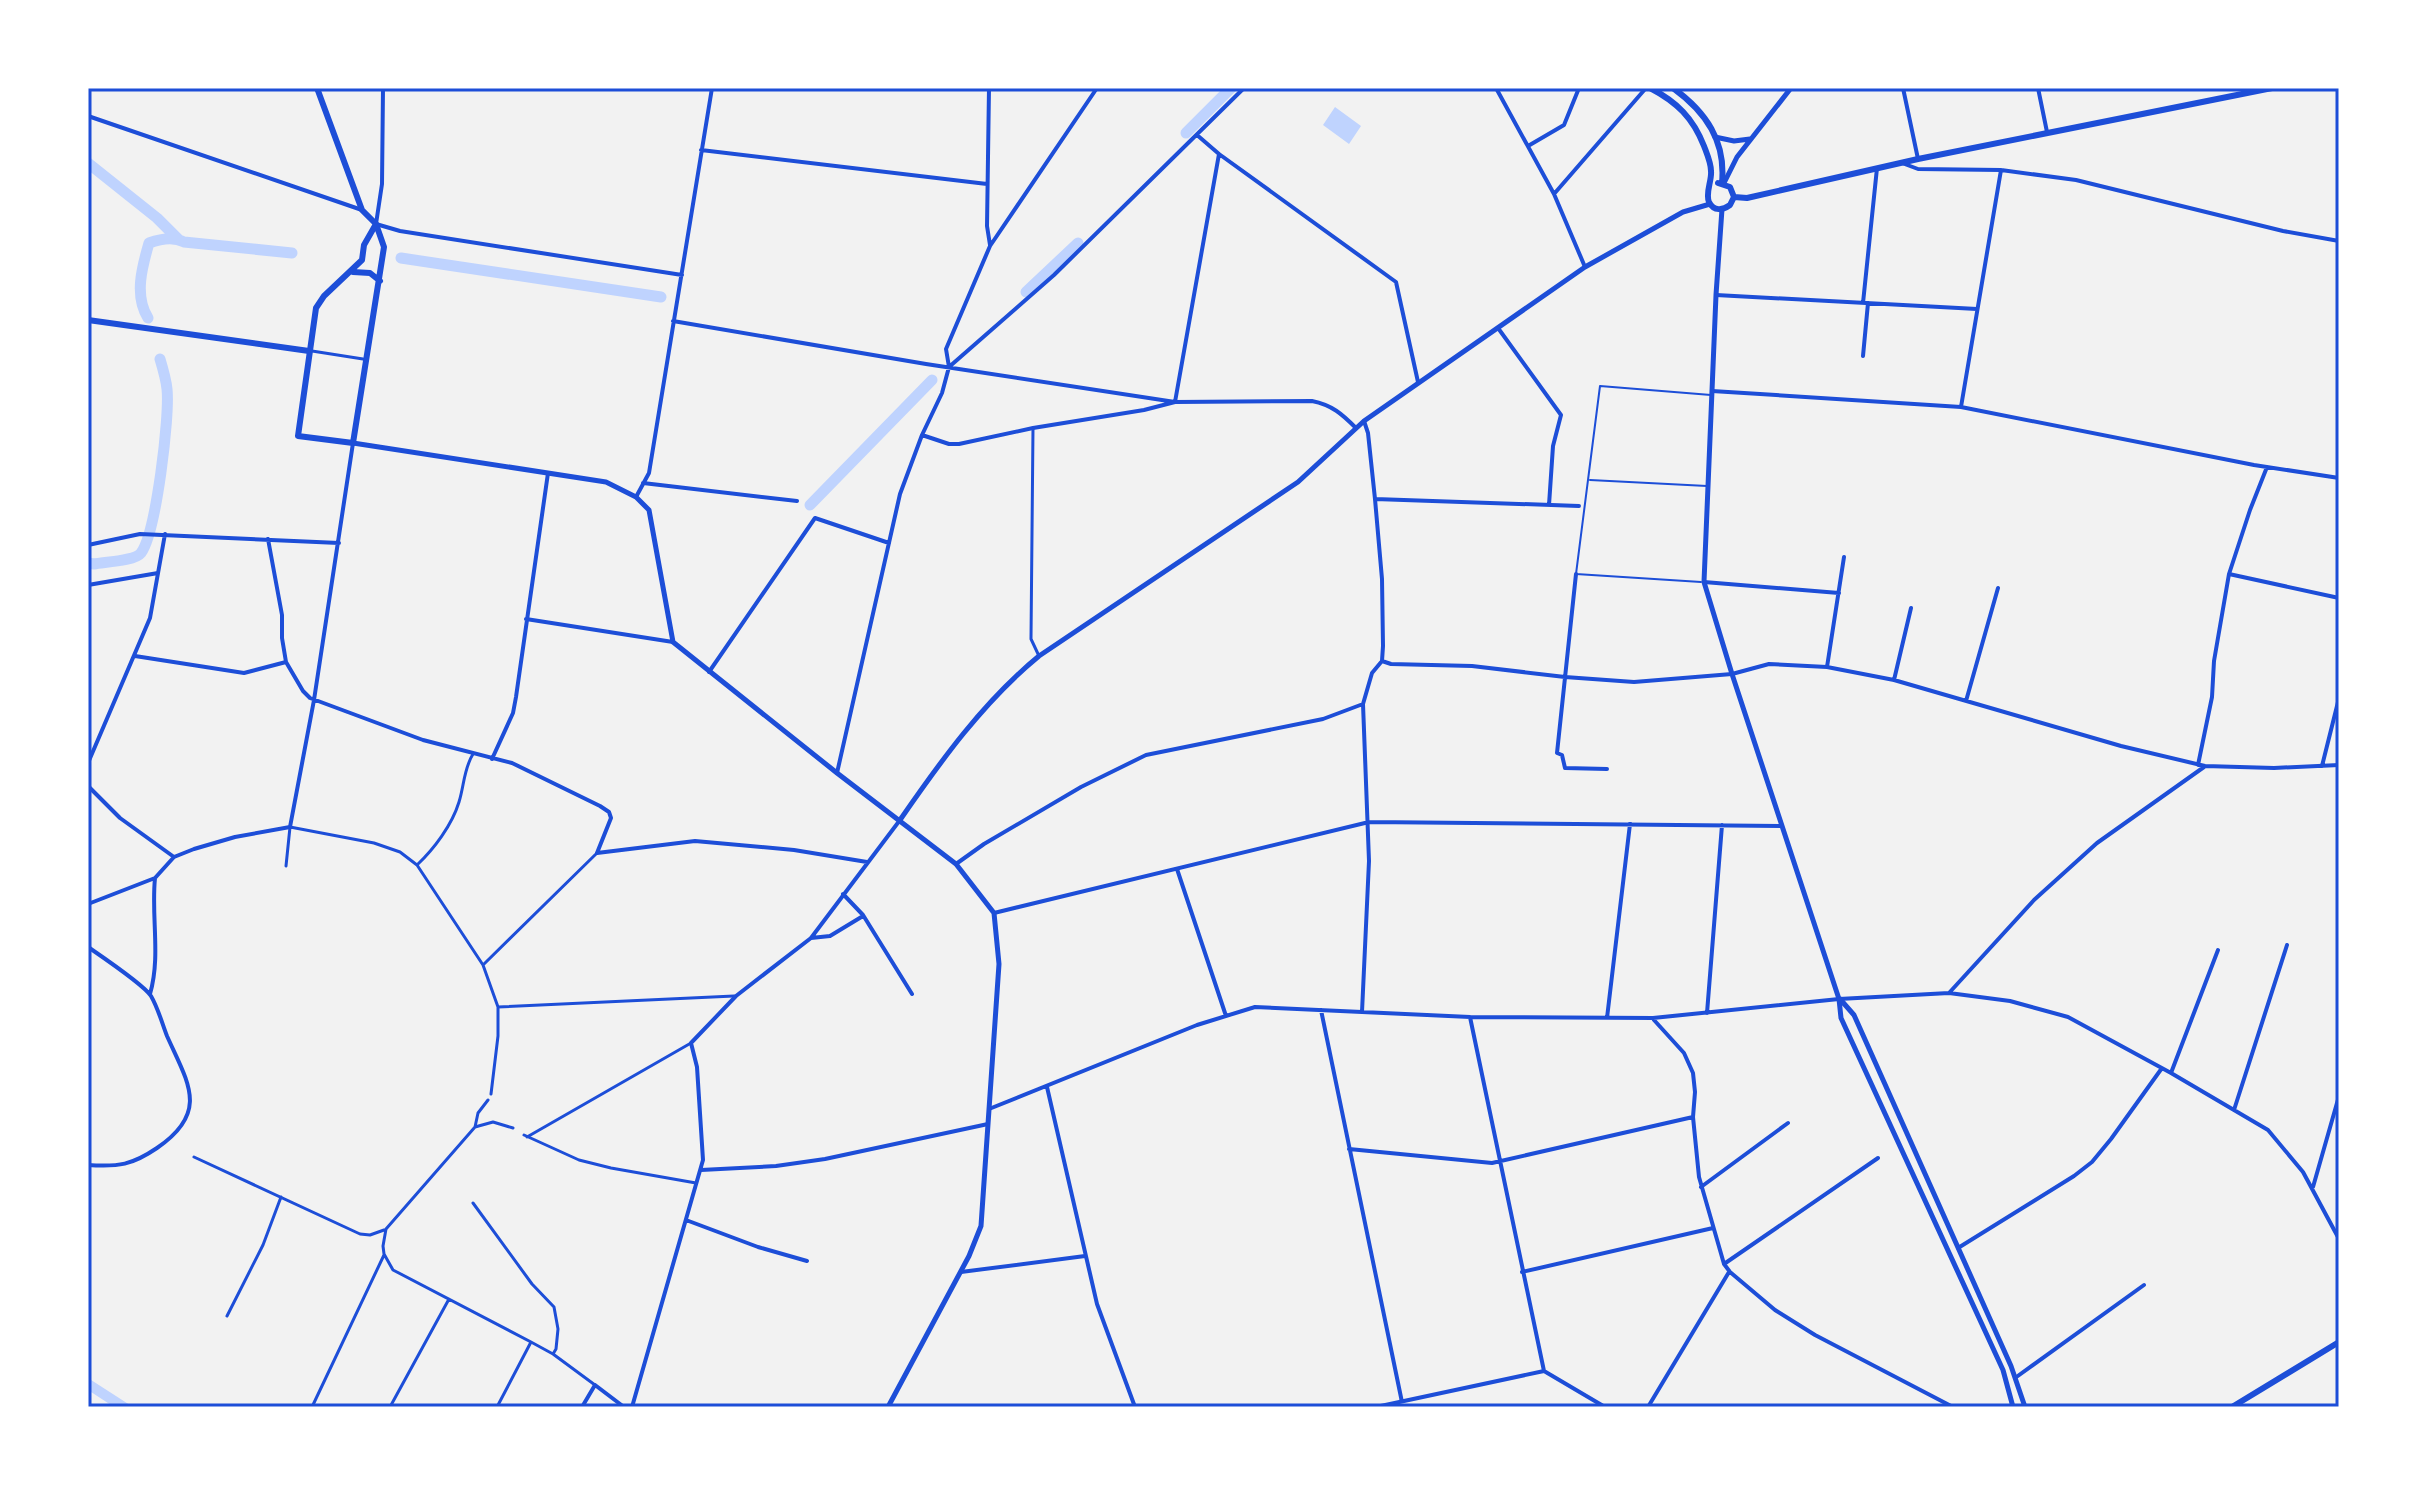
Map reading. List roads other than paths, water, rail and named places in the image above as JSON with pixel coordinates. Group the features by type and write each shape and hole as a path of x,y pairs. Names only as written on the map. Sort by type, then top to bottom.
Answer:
{"main road":[{"path":"317,88 362,210 376,224 384,247 353,443 298,436 316,308 324,296 353,272 362,260 364,245 376,224"},
{"path":"1648,88 1679,105 1696,125 1711,167 1711,187 1707,195 1710,204 1722,209 1730,205 1734,197 1730,187 1723,183 1711,187"},
{"path":"1673,88 1699,110 1715,137 1723,158 1723,183"},
{"path":"1734,197 1747,198 1918,159 2272,88"},
{"path":"353,272 370,273 380,281"},
{"path":"88,320 309,351"},
{"path":"2232,1407 2339,1342"}],"street":[{"path":"383,88 382,184 376,224 400,231 682,275"},
{"path":"636,497 649,473 712,88"},
{"path":"989,88 987,226 990,246"},
{"path":"837,773 900,494 942,393 949,367 946,349 990,246 1097,88"},
{"path":"949,367 1054,275 1244,88"},
{"path":"1496,88 1554,194 1585,267"},
{"path":"1528,146 1564,125 1579,88"},
{"path":"1554,194 1648,88"},
{"path":"1723,183 1731,166 1791,88"},
{"path":"1903,88 1918,159"},
{"path":"2038,88 2047,132"},
{"path":"88,116 362,210"},
{"path":"1197,135 1396,282 1418,382"},
{"path":"1715,137 1734,141 1751,139"},
{"path":"701,150 987,184"},
{"path":"1175,402 1219,154"},
{"path":"1901,163 1918,169 2001,170 2076,180 2283,231 2339,241"},
{"path":"1863,356 1877,168"},
{"path":"1961,407 2001,170"},
{"path":"696,1183 600,1166 526,1136 691,1043 736,996 811,938 933,772 1012,678 1039,656 1298,482 1364,421 1585,267 1683,212 1710,204"},
{"path":"1722,209 1704,582 1839,999 1841,1018 2003,1370 2013,1407"},
{"path":"1716,295 1977,309"},
{"path":"673,321 1175,402 1312,401 1338,410 1356,428"},
{"path":"1498,328 1561,415 1553,446 1549,505"},
{"path":"309,351 367,360"},
{"path":"1712,393 1961,407 2267,467 2339,478"},
{"path":"922,435 959,444 1175,402"},
{"path":"1362,1012 1369,822 1363,704 1372,673 1382,661 1382,579 1368,433 1364,421"},
{"path":"1033,428 1031,639 1039,656"},
{"path":"286,866 353,443 606,482 636,497 649,510 673,642"},
{"path":"2198,765 2212,697 2214,661 2229,574 2267,467"},
{"path":"492,759 513,713 548,473"},
{"path":"643,483 797,501"},
{"path":"1375,499 1579,506"},
{"path":"709,672 815,518 889,543"},
{"path":"88,545 144,534 339,543"},
{"path":"88,763 150,618 165,534"},
{"path":"268,539 282,615 286,662 303,691 314,700 423,740 512,763 609,812 611,818 597,853 483,965"},
{"path":"1827,667 1844,557"},
{"path":"88,585 158,573"},
{"path":"1576,574 1557,753 1562,755 1565,768 1607,769"},
{"path":"2229,574 2339,598"},
{"path":"1704,582 1839,593"},
{"path":"1966,701 1998,588"},
{"path":"1894,680 1911,608"},
{"path":"526,619 673,642 956,864 994,913 999,964 981,1226 961,1272 888,1407"},
{"path":"134,656 244,673 286,662"},
{"path":"1382,661 1391,664 1472,666 1634,682 1732,674 1769,664 1827,667 1894,680 2121,746 2198,765 2339,765"},
{"path":"2322,766 2339,698"},
{"path":"956,864 1070,793 1146,755 1323,719 1363,704"},
{"path":"417,865 457,807 468,762 473,754"},
{"path":"1949,993 2034,900 2097,843 2205,766"},
{"path":"88,786 120,818 174,857"},
{"path":"994,913 1369,822 1782,826"},
{"path":"1607,1018 1630,824"},
{"path":"1707,1013 1722,825"},
{"path":"88,904 155,878 174,857 235,837 290,827 382,845 400,852 417,865 483,965 498,1007 491,1094"},
{"path":"597,853 695,841 794,850 867,862"},
{"path":"1177,869 1226,1016"},
{"path":"150,994 156,947 155,878"},
{"path":"843,893 863,915 912,994"},
{"path":"811,938 830,936 863,915"},
{"path":"2234,1110 2287,945"},
{"path":"88,947 150,994 187,1079 190,1110 175,1139 144,1158 129,1164 88,1165"},
{"path":"2171,1073 2218,950"},
{"path":"989,1109 1197,1025 1255,1007 1470,1017 1653,1018 1839,999 1949,993 2010,1001 2068,1017 2268,1130 2303,1172 2339,1239"},
{"path":"498,1007 736,996"},
{"path":"1839,999 1854,1015 2015,1378 2025,1407"},
{"path":"1321,1010 1403,1404"},
{"path":"1470,1017 1544,1371"},
{"path":"1653,1018 1684,1053 1693,1073 1693,1117 1701,1187 1724,1264 1730,1272 1775,1310 1815,1335 1953,1407"},
{"path":"632,1407 703,1160 697,1067 691,1043"},
{"path":"1958,1248 2092,1162 2162,1068"},
{"path":"1047,1087 1097,1304 1135,1407"},
{"path":"2312,1189 2339,1096"},
{"path":"194,1157 360,1234 370,1235 386,1229 475,1127 478,1113 488,1100"},
{"path":"1349,1149 1492,1163 1693,1117"},
{"path":"475,1127 493,1122 513,1128"},
{"path":"1701,1187 1788,1123"},
{"path":"701,1170 776,1166 825,1159 988,1124"},
{"path":"1724,1264 1878,1158"},
{"path":"227,1316 263,1245 281,1197"},
{"path":"473,1203 532,1284 554,1307 558,1329 553,1354"},
{"path":"686,1220 758,1247 807,1261"},
{"path":"1522,1272 1713,1228"},
{"path":"386,1229 383,1246 390,1268 413,1283 553,1354 624,1407"},
{"path":"312,1407 384,1254"},
{"path":"961,1272 1085,1256"},
{"path":"1648,1407 1730,1272"},
{"path":"2015,1378 2144,1285"},
{"path":"390,1407 449,1299"},
{"path":"497,1407 531,1342"},
{"path":"1376,1407 1403,1404 1544,1371 1605,1407"},
{"path":"582,1407 595,1385"}],"lane":[{"path":"1704,582 1576,574 1600,386 1712,393"},
{"path":"1588,480 1708,486"}],"water":[{"path":"1335,107 1361,126 1349,144 1323,125"},
{"path":"88,1378 133,1407 114,1407 88,1390"}],"waterway":[{"path":"1186,133 1231,88"},
{"path":"88,163 157,218 178,239"},
{"path":"148,318 140,291 149,243 171,239 292,253"},
{"path":"1026,292 1078,243"},
{"path":"401,258 661,297"},
{"path":"88,563 133,558 141,553 147,541 157,499 166,423 167,389 160,359"},
{"path":"810,505 932,380"}]}
